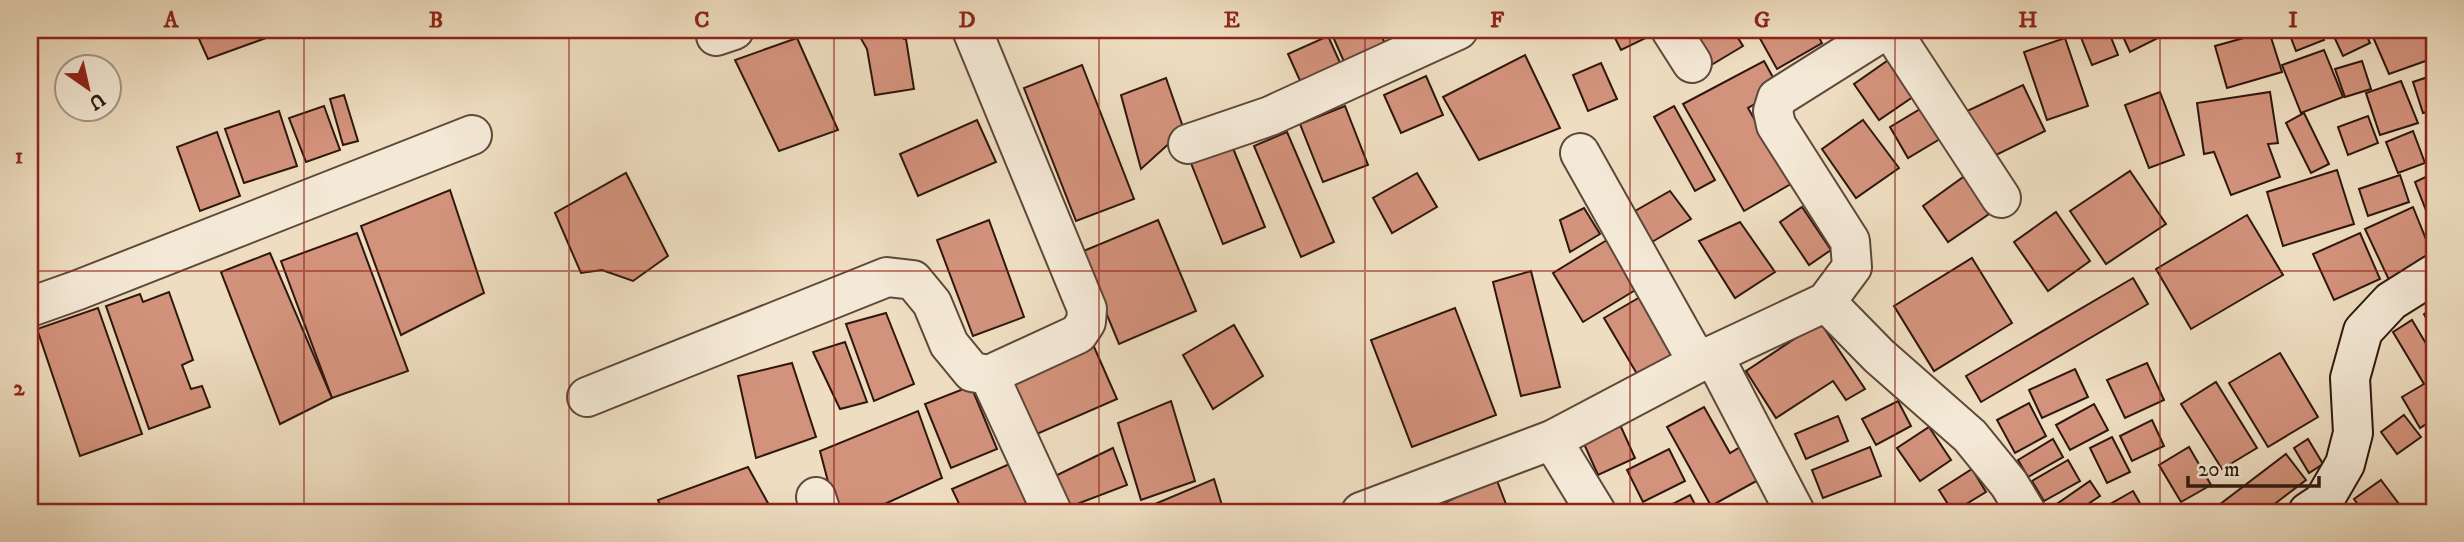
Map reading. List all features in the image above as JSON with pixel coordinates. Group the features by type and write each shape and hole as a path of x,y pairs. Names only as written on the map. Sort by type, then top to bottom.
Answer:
{"street":[{"path":"587,397 887,277 913,281 932,303 949,344 961,362 972,372 989,375 1078,334 1086,322 1087,309 972,30"},
{"path":"1188,144 1270,116 1458,30"},
{"path":"1671,30 1692,63"},
{"path":"1361,512 1552,440 1706,359 1826,302 1852,267 1850,241 1776,125 1773,111 1777,98 1885,30"},
{"path":"1892,30 2001,198"},
{"path":"30,307 472,135"},
{"path":"1580,153 1706,359 1795,512"},
{"path":"2308,512 2323,502 2345,464 2353,433 2350,378 2363,331 2391,302 2434,274"},
{"path":"1826,302 1879,356 1970,436 2009,484 2026,512"},
{"path":"989,375 1052,512"},
{"path":"1552,440 1596,512"}],"building":[{"path":"195,30 288,30 208,59"},
{"path":"856,30 899,30 906,39 914,89 875,95 867,49"},
{"path":"1330,30 1379,30 1390,55 1349,73"},
{"path":"1611,30 1655,30 1656,33 1621,50"},
{"path":"1685,30 1733,30 1743,46 1708,67"},
{"path":"1768,30 1815,30 1822,43 1777,69 1758,35"},
{"path":"2078,30 2108,30 2118,55 2092,65"},
{"path":"2120,30 2168,30 2170,32 2130,52"},
{"path":"2288,30 2320,30 2324,40 2296,51"},
{"path":"2331,30 2364,30 2370,43 2343,56"},
{"path":"2370,30 2401,30 2403,34 2414,30 2434,30 2434,58 2389,74"},
{"path":"2269,31 2282,72 2227,88 2215,46"},
{"path":"1328,36 1346,76 1306,94 1288,54"},
{"path":"797,38 838,130 779,151 735,60"},
{"path":"2065,38 2088,106 2047,120 2024,52"},
{"path":"2324,50 2343,97 2301,113 2282,65"},
{"path":"1897,54 1923,90 1879,120 1854,84"},
{"path":"1525,55 1560,128 1479,160 1443,97"},
{"path":"1764,61 1780,90 1748,108 1791,184 1744,211 1683,104"},
{"path":"2362,61 2371,89 2345,97 2335,69"},
{"path":"1601,63 1617,99 1588,111 1573,75"},
{"path":"1082,65 1134,199 1076,221 1024,88"},
{"path":"2434,75 2434,110 2423,113 2413,82"},
{"path":"1426,76 1443,115 1401,133 1384,95"},
{"path":"1166,78 1184,130 1141,169 1121,95"},
{"path":"2401,81 2418,123 2380,135 2366,93"},
{"path":"2023,85 2045,131 1990,158 1967,111"},
{"path":"2160,92 2184,155 2149,168 2125,105"},
{"path":"2270,92 2278,143 2268,144 2280,177 2231,195 2214,152 2204,154 2197,103"},
{"path":"344,95 358,141 343,145 330,99"},
{"path":"1932,102 1950,133 1908,158 1890,127"},
{"path":"324,106 340,150 306,162 289,118"},
{"path":"1345,106 1368,165 1323,182 1300,124"},
{"path":"1674,106 1715,180 1695,191 1654,117"},
{"path":"279,111 297,166 244,183 225,129"},
{"path":"2304,113 2329,164 2311,173 2286,123"},
{"path":"2368,116 2378,143 2348,155 2338,127"},
{"path":"977,120 996,162 918,196 900,154"},
{"path":"1863,120 1899,168 1856,198 1822,149"},
{"path":"2413,131 2425,163 2398,173 2386,142"},
{"path":"217,132 240,196 200,211 177,147"},
{"path":"1287,132 1334,242 1301,257 1254,146"},
{"path":"1228,136 1265,227 1223,244 1187,153"},
{"path":"2337,170 2354,224 2283,246 2267,192"},
{"path":"2130,171 2166,224 2106,264 2070,211"},
{"path":"626,173 668,256 633,281 602,270 581,273 555,213"},
{"path":"1417,173 1437,207 1392,233 1373,198"},
{"path":"2434,173 2434,231 2415,182"},
{"path":"1966,175 1992,212 1948,242 1923,206"},
{"path":"2400,175 2409,202 2368,216 2359,189"},
{"path":"450,190 484,293 401,335 361,226"},
{"path":"1670,191 1691,219 1640,249 1621,219"},
{"path":"1802,207 1831,250 1809,265 1780,222"},
{"path":"2413,207 2434,259 2389,280 2365,229"},
{"path":"1584,208 1600,234 1570,252 1560,220"},
{"path":"2056,212 2090,261 2048,291 2014,242"},
{"path":"2247,215 2283,275 2191,329 2156,269"},
{"path":"989,220 1024,317 973,336 937,240"},
{"path":"1158,220 1196,311 1119,344 1081,252"},
{"path":"1740,222 1775,272 1735,298 1699,241"},
{"path":"357,233 408,371 332,398 281,261"},
{"path":"2360,233 2380,279 2334,300 2313,254"},
{"path":"1607,240 1637,289 1583,322 1553,273"},
{"path":"270,253 332,398 280,424 221,272"},
{"path":"1972,258 2012,323 1934,371 1894,306"},
{"path":"1531,271 1560,387 1521,396 1493,282"},
{"path":"2133,278 2148,304 1981,402 1966,376"},
{"path":"169,292 193,360 182,365 191,389 202,386 210,407 149,429 106,306 140,294 143,302"},
{"path":"1647,293 1683,354 1640,379 1604,318"},
{"path":"98,308 142,434 80,456 37,329"},
{"path":"1455,308 1496,415 1412,447 1371,340"},
{"path":"2434,308 2434,333 2424,314"},
{"path":"886,313 914,384 874,401 846,324"},
{"path":"2412,320 2434,357 2434,419 2420,428 2402,397 2424,384 2393,332"},
{"path":"1820,322 1865,389 1846,400 1833,381 1776,418 1746,371"},
{"path":"1234,325 1263,376 1213,409 1183,355"},
{"path":"1091,340 1117,399 1030,437 1003,382"},
{"path":"845,342 867,402 840,409 813,352"},
{"path":"2280,353 2318,417 2268,447 2229,383"},
{"path":"792,363 816,437 756,458 738,376"},
{"path":"2147,363 2164,400 2125,418 2107,380"},
{"path":"2075,369 2088,397 2042,418 2029,390"},
{"path":"2216,382 2257,448 2222,469 2181,404"},
{"path":"971,386 997,449 951,468 925,404"},
{"path":"1171,401 1195,481 1141,500 1118,423"},
{"path":"1898,401 1911,426 1876,445 1862,419"},
{"path":"2029,403 2046,436 2015,453 1997,420"},
{"path":"2094,404 2108,430 2070,450 2056,425"},
{"path":"1704,407 1730,453 1752,440 1771,473 1711,506 1667,427"},
{"path":"918,411 942,478 867,512 836,512 820,451"},
{"path":"2404,415 2421,437 2397,454 2381,432"},
{"path":"1838,416 1848,441 1806,459 1795,434"},
{"path":"1617,418 1635,458 1598,475 1580,435"},
{"path":"2152,420 2164,446 2132,461 2120,436"},
{"path":"1929,427 1951,460 1920,481 1897,448"},
{"path":"2112,437 2130,472 2107,483 2090,448"},
{"path":"2053,439 2063,457 2028,477 2018,460"},
{"path":"2308,439 2323,464 2309,473 2294,448"},
{"path":"1870,447 1881,476 1823,498 1812,470"},
{"path":"2189,447 2211,485 2181,502 2159,465"},
{"path":"1113,448 1127,485 1064,509 1053,477"},
{"path":"1669,449 1685,481 1643,502 1627,470"},
{"path":"2286,454 2306,480 2264,512 2225,512 2219,505"},
{"path":"1019,460 1042,512 963,512 952,489"},
{"path":"2068,460 2080,481 2044,501 2032,481"},
{"path":"748,467 769,505 747,512 663,512 658,500"},
{"path":"1972,469 1986,492 1953,512 1939,490"},
{"path":"1496,478 1509,512 1443,512 1440,505"},
{"path":"1214,479 1224,512 1144,512 1143,509"},
{"path":"2381,480 2405,512 2363,512 2354,499"},
{"path":"2090,481 2100,496 2076,512 2049,512 2048,510"},
{"path":"2133,491 2145,512 2096,512"},
{"path":"1690,495 1699,512 1657,512"}]}
